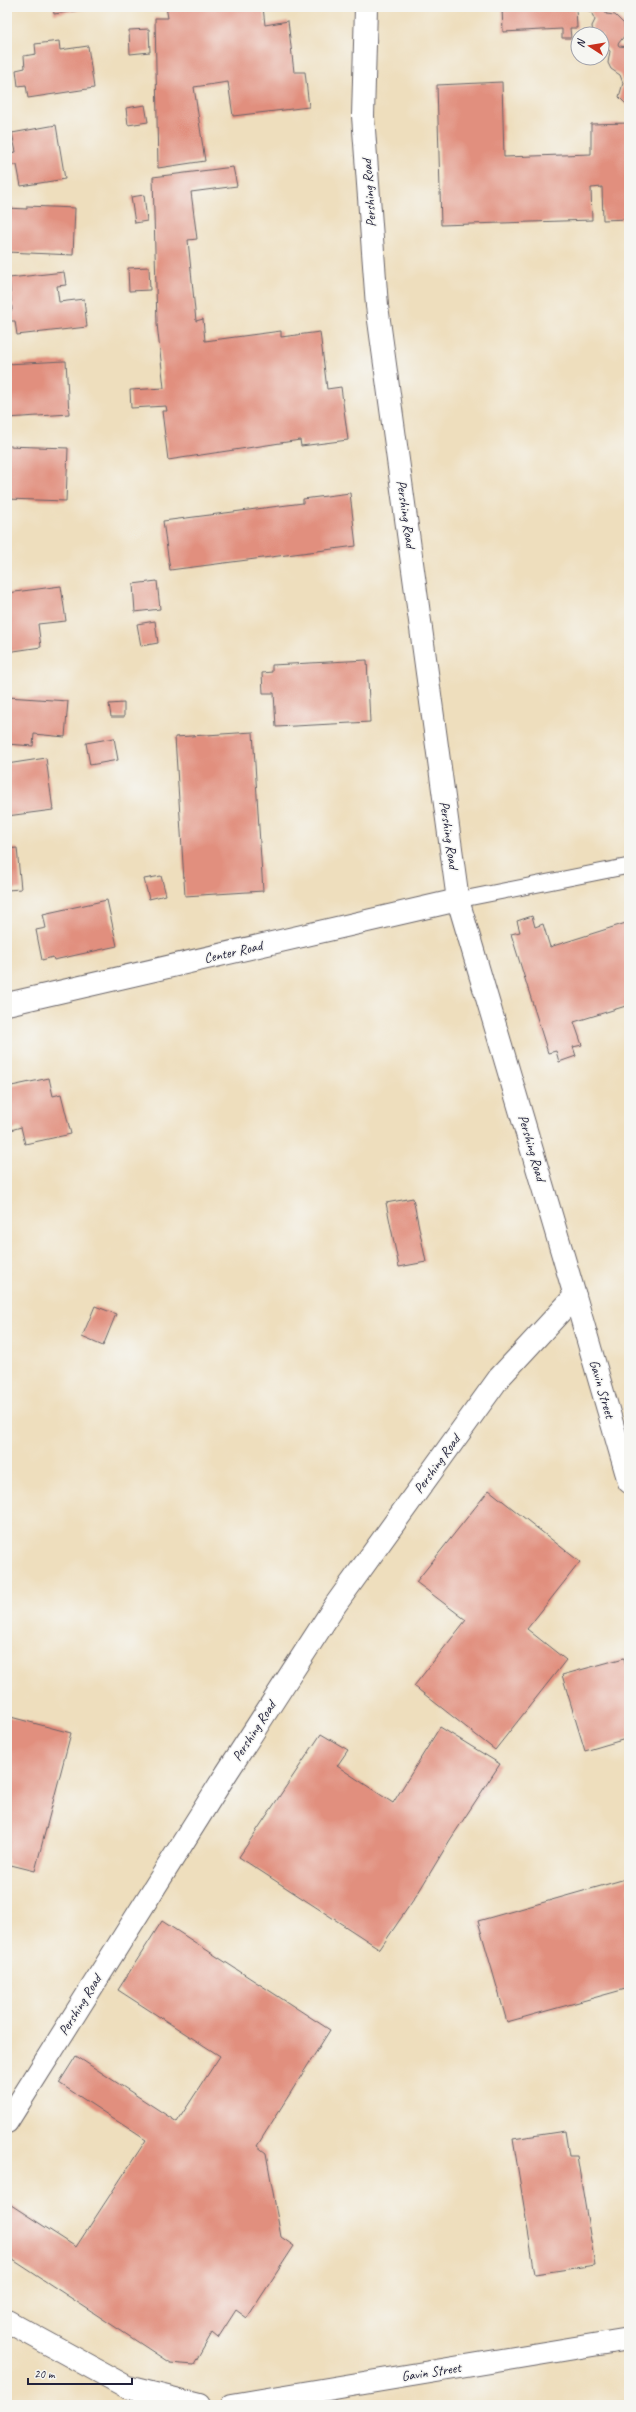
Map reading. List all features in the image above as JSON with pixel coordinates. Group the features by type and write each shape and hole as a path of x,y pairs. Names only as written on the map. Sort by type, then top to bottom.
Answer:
{"street":[{"name":"Pershing Road","path":"7,2122 221,1781 336,1604 499,1378 575,1296 458,900 377,306 363,116 366,7"},
{"name":"Center Road","path":"7,1004 458,900"},
{"name":"Gavin Street","path":"575,1296 629,1482"},
{"path":"7,2321 127,2387 199,2405"},
{"name":"Gavin Street","path":"232,2405 629,2339"}],"lane":[{"path":"458,900 629,866"}],"building":[{"path":"53,7 92,7 93,8 54,14"},
{"path":"166,7 263,7 265,25 288,21 294,72 305,72 309,107 233,116 228,82 194,87 205,161 158,168 155,18 168,18"},
{"path":"502,7 576,7 577,26 570,26 570,38 562,38 562,29 503,32"},
{"path":"582,7 610,7 606,14 615,15 624,24 625,35 618,44 619,46 629,47 629,107 619,97 623,83 620,75 611,69 610,66 610,26 592,26 595,20 591,12"},
{"path":"149,29 150,52 130,54 129,30"},
{"path":"59,41 60,50 88,46 94,88 28,98 26,85 18,86 16,70 25,68 24,56 36,54 35,44"},
{"path":"502,82 504,157 591,154 591,124 629,123 629,219 603,220 602,187 591,188 592,220 441,225 437,85"},
{"path":"145,105 148,122 128,125 126,108"},
{"path":"56,125 65,179 21,186 17,165 11,165 10,163 9,153 16,152 12,133"},
{"path":"233,167 237,186 191,192 197,239 188,240 196,321 203,319 205,341 281,331 281,337 320,332 327,389 341,387 348,440 301,446 300,440 168,460 162,411 167,411 166,406 131,408 130,390 164,388 157,324 153,177"},
{"path":"144,195 147,221 135,223 131,197"},
{"path":"27,206 75,208 73,255 7,252 7,208 27,209"},
{"path":"149,267 150,290 129,291 128,268"},
{"path":"64,272 66,285 57,286 59,302 84,299 87,327 17,335 15,321 10,321 8,311 12,310 9,278"},
{"path":"66,361 69,414 7,418 7,364"},
{"path":"7,446 68,448 66,501 7,499"},
{"path":"350,493 356,546 170,570 163,521 303,503 303,499"},
{"path":"157,581 160,609 135,612 133,584"},
{"path":"61,586 66,621 38,624 41,647 7,652 7,593"},
{"path":"155,621 158,643 141,646 137,624"},
{"path":"367,660 370,722 276,727 274,693 263,693 262,673 272,672 272,665"},
{"path":"7,697 68,701 65,737 34,734 33,746 7,744"},
{"path":"124,703 124,717 111,717 109,704"},
{"path":"253,732 263,891 185,896 175,737"},
{"path":"114,738 118,760 90,765 86,743"},
{"path":"46,758 53,810 7,816 7,764"},
{"path":"17,848 21,889 7,890 7,849"},
{"path":"161,876 166,895 149,899 144,879"},
{"path":"107,900 117,946 54,960 53,957 42,960 36,930 46,928 43,914"},
{"path":"532,916 535,927 543,924 550,947 629,922 629,1005 574,1022 582,1045 573,1047 576,1056 559,1062 556,1051 548,1053 511,934 520,932 517,921"},
{"path":"49,1078 53,1096 61,1094 71,1134 25,1144 21,1127 11,1130 7,1111 7,1087"},
{"path":"413,1198 426,1262 399,1267 386,1203"},
{"path":"95,1306 116,1314 103,1346 82,1337"},
{"path":"489,1490 580,1562 527,1629 566,1660 495,1750 414,1686 466,1620 416,1582"},
{"path":"624,1658 629,1676 629,1738 585,1751 562,1675"},
{"path":"7,1716 71,1733 35,1871 7,1864"},
{"path":"440,1727 500,1764 450,1840 418,1893 380,1949 239,1857 321,1734 348,1750 337,1766 393,1803"},
{"path":"629,1878 629,1988 507,2022 478,1921"},
{"path":"162,1921 330,2030 257,2146 266,2153 281,2237 294,2246 247,2318 236,2310 218,2338 212,2333 194,2365 170,2363 7,2256 8,2203 76,2247 146,2140 59,2083 76,2056 177,2122 220,2056 118,1990"},
{"path":"565,2131 569,2156 577,2156 595,2265 535,2274 513,2139"}]}
